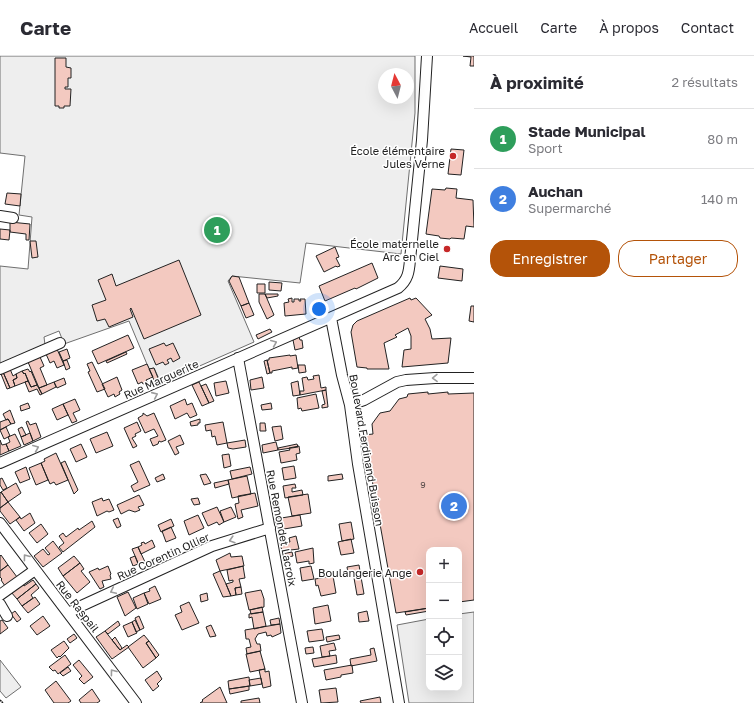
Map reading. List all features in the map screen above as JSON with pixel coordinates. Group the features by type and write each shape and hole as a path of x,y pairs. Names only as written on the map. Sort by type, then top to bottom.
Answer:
{"street":[{"path":"331,318 398,288 408,277 422,140 427,56"},
{"path":"0,216 13,218"},
{"name":"Rue Marguerite","path":"0,464 331,318"},
{"name":"Boulevard Ferdinand Buisson","path":"331,318 342,375 350,405 358,464 399,703"},
{"path":"0,369 60,343"},
{"name":"Rue Remondet Lacroix","path":"238,358 302,703"},
{"path":"350,405 364,400 391,385 406,380 474,378"},
{"name":"Rue Raspail","path":"0,523 136,703"},
{"name":"Rue Corentin Ollier","path":"69,613 212,546 270,528"},
{"path":"0,595 35,570"},
{"path":"0,604 7,616"}],"shaded area":[{"path":"0,56 415,56 415,113 401,254 306,243 300,283 232,276 228,281 254,342 161,383 154,368 149,369 129,321 64,344 59,331 44,337 45,345 0,364 0,266 28,269 32,217 19,215 25,156 0,153"},
{"path":"474,612 474,703 409,703 397,625 426,620 426,691 462,691 462,614"},
{"path":"0,660 21,687 6,698 0,691"}],"building":[{"path":"463,56 474,56 474,66 470,66 471,57"},
{"path":"55,58 66,58 66,67 71,68 71,78 68,78 68,87 65,87 65,89 71,89 70,106 64,106 64,108 55,106"},
{"path":"451,149 464,150 461,175 448,174"},
{"path":"446,188 457,189 456,198 473,200 474,227 466,226 464,239 440,238 439,236 426,234 432,189 445,190"},
{"path":"7,193 21,194 20,206 5,204"},
{"path":"10,222 30,224 29,240 26,240 26,234 10,232"},
{"path":"0,229 10,230 9,240 0,239"},
{"path":"30,241 36,241 38,257 32,258"},
{"path":"335,247 339,257 336,258 340,266 336,266 324,272 316,256"},
{"path":"179,260 201,315 144,339 131,308 133,317 109,327 105,319 97,321 92,305 106,300 98,280 112,274 116,286"},
{"path":"372,263 378,278 356,289 355,288 325,301 319,286"},
{"path":"440,266 463,269 462,281 438,278"},
{"path":"232,276 239,277 249,303 241,306 229,281"},
{"path":"269,282 282,283 281,291 269,290"},
{"path":"257,284 265,284 265,293 257,293"},
{"path":"259,294 265,294 274,315 267,319 259,302"},
{"path":"265,294 278,294 278,296 267,298"},
{"path":"292,298 292,302 294,302 294,299 299,299 299,301 301,301 300,299 305,299 306,314 285,316 284,303 289,302 288,299"},
{"path":"410,298 411,300 416,298 432,315 425,319 430,329 432,339 451,338 448,363 402,367 404,350 411,349 411,336 408,328 395,335 397,337 384,343 389,369 367,369 357,367 351,332 353,325 357,321"},
{"path":"249,303 254,315 246,318 241,306"},
{"path":"471,306 474,306 474,322 469,321"},
{"path":"270,329 272,332 258,339 256,335"},
{"path":"128,335 134,348 98,364 92,351"},
{"path":"299,337 300,340 302,340 303,348 295,350 293,340"},
{"path":"164,343 166,346 173,343 180,358 173,362 171,358 167,360 169,363 165,365 163,362 156,365 149,349"},
{"path":"57,349 64,365 57,368 54,361 50,363 46,354"},
{"path":"67,349 70,358 63,361 59,352"},
{"path":"126,352 127,354 107,363 106,361"},
{"path":"296,355 298,368 292,369 292,367 272,371 272,373 270,373 267,360 269,360 269,358"},
{"path":"40,357 44,366 40,368 47,385 39,388 28,362"},
{"path":"67,360 70,368 66,370 63,361"},
{"path":"267,360 270,373 267,374 264,361"},
{"path":"92,362 105,389 97,392 88,372 90,371 87,364"},
{"path":"147,364 153,377 146,380 147,382 143,384 142,382 138,384 132,370"},
{"path":"298,365 305,365 306,372 299,373"},
{"path":"154,368 158,378 154,380 149,369"},
{"path":"10,369 13,376 16,374 17,378 13,380 15,386 10,388 3,372"},
{"path":"28,369 30,372 31,371 37,385 31,387 25,373 24,374 22,371"},
{"path":"22,371 24,374 25,373 28,381 15,386 13,380 17,378 16,374"},
{"path":"3,372 10,388 7,389 1,374"},
{"path":"319,375 321,388 326,387 326,390 300,395 300,391 304,391 302,378 307,377 308,380 314,379 313,376"},
{"path":"117,377 122,390 119,392 120,394 115,397 114,394 108,397 102,384"},
{"path":"262,377 264,388 251,390 250,380"},
{"path":"64,378 66,384 57,388 54,382"},
{"path":"28,381 31,387 37,385 42,394 40,395 37,389 29,392 25,382"},
{"path":"226,381 229,393 216,396 214,383"},
{"path":"298,381 300,395 293,396 291,383"},
{"path":"54,382 56,387 42,394 39,388"},
{"path":"199,382 209,403 202,406 192,385"},
{"path":"206,384 214,401 209,403 201,386"},
{"path":"326,390 328,407 322,408 322,405 325,404 322,391"},
{"path":"428,392 428,394 448,392 448,394 474,393 474,600 462,602 462,547 426,547 426,608 396,613 364,435 373,434 372,424 380,413 390,411 399,399 407,397 408,394"},
{"path":"316,394 319,408 302,411 301,408 298,409 297,398"},
{"path":"75,399 80,410 73,413 77,421 72,423 63,404"},
{"path":"185,399 187,405 192,403 197,415 190,418 187,413 175,419 170,406"},
{"path":"28,403 30,408 21,411 20,406"},
{"path":"271,403 272,409 262,410 261,405"},
{"path":"63,404 68,415 57,420 52,409"},
{"path":"10,410 15,423 11,424 8,419 6,420 3,414"},
{"path":"143,413 147,416 154,413 166,440 161,442 159,441 158,444 153,446 150,439 158,436 154,429 145,433 138,418 143,415"},
{"path":"8,419 11,424 0,430 0,422"},
{"path":"200,419 200,423 198,423 198,425 191,426 190,422"},
{"path":"28,421 30,425 36,423 41,437 33,441 26,422"},
{"path":"137,422 141,431 135,434 136,436 132,438 137,446 133,448 124,428"},
{"path":"223,422 227,443 217,445 215,436 212,437 211,430 206,431 205,425"},
{"path":"260,423 265,423 266,431 260,431"},
{"path":"281,426 283,439 275,441 272,427"},
{"path":"6,427 10,436 4,439 0,430"},
{"path":"22,427 26,435 21,437 18,429"},
{"path":"107,432 113,446 96,453 90,439"},
{"path":"30,433 33,441 24,445 21,437"},
{"path":"15,434 21,446 9,451 6,444 10,442 8,437"},
{"path":"180,435 184,444 176,447 179,453 175,455 168,441"},
{"path":"0,440 2,445 6,444 9,451 0,455"},
{"path":"245,440 246,447 233,449 228,448 227,443"},
{"path":"276,442 278,450 263,453 262,445"},
{"path":"81,444 87,457 76,462 70,449"},
{"path":"297,444 298,447 278,450 278,448"},
{"path":"299,446 300,453 296,454 297,460 281,463 279,452 290,450 289,448"},
{"path":"56,453 68,480 56,485 54,482 50,484 41,463 45,461 44,459"},
{"path":"229,454 231,466 224,468 222,455"},
{"path":"65,461 78,490 74,494 61,463"},
{"path":"139,461 150,485 134,492 131,486 138,482 130,465"},
{"path":"41,463 48,480 36,485 29,468"},
{"path":"294,466 296,478 284,480 282,468"},
{"path":"26,467 30,479 20,483 15,472"},
{"path":"250,467 252,474 232,479 230,471"},
{"path":"163,474 165,479 157,482 155,478"},
{"path":"206,474 211,483 204,485 200,475"},
{"path":"342,474 343,479 328,481 328,476"},
{"path":"247,476 251,494 232,498 228,480"},
{"path":"2,478 7,488 3,490 0,485 0,479"},
{"path":"228,480 229,484 215,488 214,483"},
{"path":"16,483 21,493 8,502 1,492"},
{"path":"295,484 296,488 292,488 292,492 302,490 303,495 285,498 283,486"},
{"path":"1,492 8,502 0,508 0,493"},
{"path":"255,493 258,506 241,510 243,517 238,519 235,504 239,503 238,496"},
{"path":"308,494 311,513 292,516 288,497"},
{"path":"139,495 144,505 138,507 140,510 135,512 129,510 121,514 117,505"},
{"path":"102,498 103,501 109,499 114,510 109,512 107,511 97,516 92,502"},
{"path":"198,498 200,504 194,505 191,499"},
{"path":"8,502 20,517 10,524 0,511 0,508"},
{"path":"217,507 224,522 219,525 217,522 208,526 202,513"},
{"path":"231,507 236,517 224,522 220,511"},
{"path":"30,513 35,523 24,531 16,520 20,517 21,519"},
{"path":"198,515 204,528 189,535 184,521"},
{"path":"300,515 302,526 278,530 275,519"},
{"path":"118,518 121,526 117,528 113,520"},
{"path":"171,519 174,526 161,532 158,525"},
{"path":"92,521 95,527 63,552 59,547 64,543 59,536 63,533 66,537 78,528 79,530"},
{"path":"351,522 354,539 342,541 339,524"},
{"path":"41,524 48,534 37,543 29,533"},
{"path":"171,527 176,538 166,542 162,531"},
{"path":"296,536 299,549 282,551 280,543 290,542 289,538"},
{"path":"351,539 354,553 341,555 338,542"},
{"path":"152,540 155,547 141,554 138,547 142,545 141,543 144,542 145,544"},
{"path":"53,541 62,553 43,567 34,556 43,549 48,555 50,554 45,548"},
{"path":"138,547 145,562 139,565 132,549"},
{"path":"313,548 314,563 309,564 309,561 297,563 295,552"},
{"path":"292,552 293,556 283,558 282,554"},
{"path":"230,553 231,557 242,556 244,566 220,571 216,560"},
{"path":"1,555 8,565 0,571 0,556"},
{"path":"74,556 80,563 63,576 58,568"},
{"path":"135,556 138,564 133,566 130,558"},
{"path":"80,563 84,569 81,571 90,582 77,593 63,576"},
{"path":"8,565 17,577 5,586 0,577 0,571"},
{"path":"359,565 360,571 348,573 347,567"},
{"path":"108,566 111,579 102,581 104,587 100,589 89,572"},
{"path":"243,566 245,578 239,579 241,587 235,588 236,595 231,596 226,584 233,582 233,580 229,581 227,570"},
{"path":"311,566 314,579 302,581 300,568"},
{"path":"220,571 231,596 223,597 213,574"},
{"path":"333,576 336,593 321,596 318,585 316,586 315,579"},
{"path":"361,577 364,594 357,595 354,578"},
{"path":"33,580 36,584 17,599 11,592 22,583 24,586"},
{"path":"36,584 39,588 31,595 33,598 22,606 17,599"},
{"path":"155,586 161,599 149,604 144,593 150,591 149,589"},
{"path":"241,587 242,594 236,595 235,588"},
{"path":"261,590 264,599 264,607 249,610 245,593"},
{"path":"128,592 136,608 125,616 117,597"},
{"path":"144,593 148,604 137,609 133,598"},
{"path":"207,593 208,600 201,602 200,595"},
{"path":"35,597 40,604 28,613 22,606"},
{"path":"189,602 199,623 182,630 175,615 182,612 180,606"},
{"path":"328,605 331,621 315,624 313,608"},
{"path":"262,607 263,612 251,614 250,610"},
{"path":"426,608 426,612 406,615 405,612"},
{"path":"15,611 21,619 17,622 11,614"},
{"path":"367,611 369,621 359,622 358,613"},
{"path":"263,612 266,626 254,629 252,617 249,618 249,614"},
{"path":"43,616 50,626 37,635 30,626"},
{"path":"139,616 144,628 140,630 135,618"},
{"path":"279,618 280,624 271,625 270,620"},
{"path":"2,620 8,628 0,634 0,621"},
{"path":"135,620 140,630 136,632 132,622"},
{"path":"118,621 120,625 108,634 105,631"},
{"path":"132,622 137,633 128,637 123,626"},
{"path":"280,624 281,633 272,637 271,635 267,636 266,632 258,634 255,639 257,644 260,644 261,651 247,654 246,648 251,647 249,639 246,639 245,630"},
{"path":"211,625 216,636 210,637 206,627"},
{"path":"322,629 324,640 309,642 307,631"},
{"path":"105,631 120,650 127,645 129,647 112,659 96,637"},
{"path":"74,634 77,638 70,643 67,639"},
{"path":"144,635 149,641 146,643 156,658 143,668 128,647"},
{"path":"339,635 340,639 327,642 326,637"},
{"path":"115,637 122,648 120,650 112,640"},
{"path":"64,641 69,648 57,658 51,650"},
{"path":"149,641 159,655 156,658 146,643"},
{"path":"334,643 336,650 329,651 330,656 322,657 320,646"},
{"path":"313,647 314,653 306,654 305,648"},
{"path":"374,648 377,661 351,666 350,659 371,655 370,649"},
{"path":"260,651 265,669 250,672 246,654"},
{"path":"65,655 71,664 58,674 55,670 53,671 49,667"},
{"path":"336,655 337,663 314,667 312,659"},
{"path":"79,660 93,677 84,684 79,679 82,676 73,665"},
{"path":"352,665 353,673 326,680 324,670"},
{"path":"68,667 71,671 63,676 60,673"},
{"path":"265,669 265,672 269,671 271,686 263,688 259,670"},
{"path":"157,671 162,679 157,684 159,686 153,691 145,680"},
{"path":"249,677 250,686 229,689 228,681"},
{"path":"261,678 262,684 250,686 249,680"},
{"path":"56,681 71,701 68,703 54,703 45,690"},
{"path":"249,686 249,690 230,694 229,689"},
{"path":"220,687 227,703 200,703 203,701 202,700"},
{"path":"336,688 338,702 321,703 319,690"},
{"path":"92,689 100,701 97,703 81,703 79,700"},
{"path":"380,697 381,703 361,703 360,701"},
{"path":"259,698 260,703 241,703 241,701"}],"place":[{"name":"École élémentaire Jules Verne","path":"453,156"},
{"name":"Stade Municipal","path":"217,230"},
{"name":"École maternelle Arc en Ciel","path":"447,249"},
{"name":"Auchan","path":"454,506"},
{"name":"Boulangerie Ange","path":"420,572"}]}
